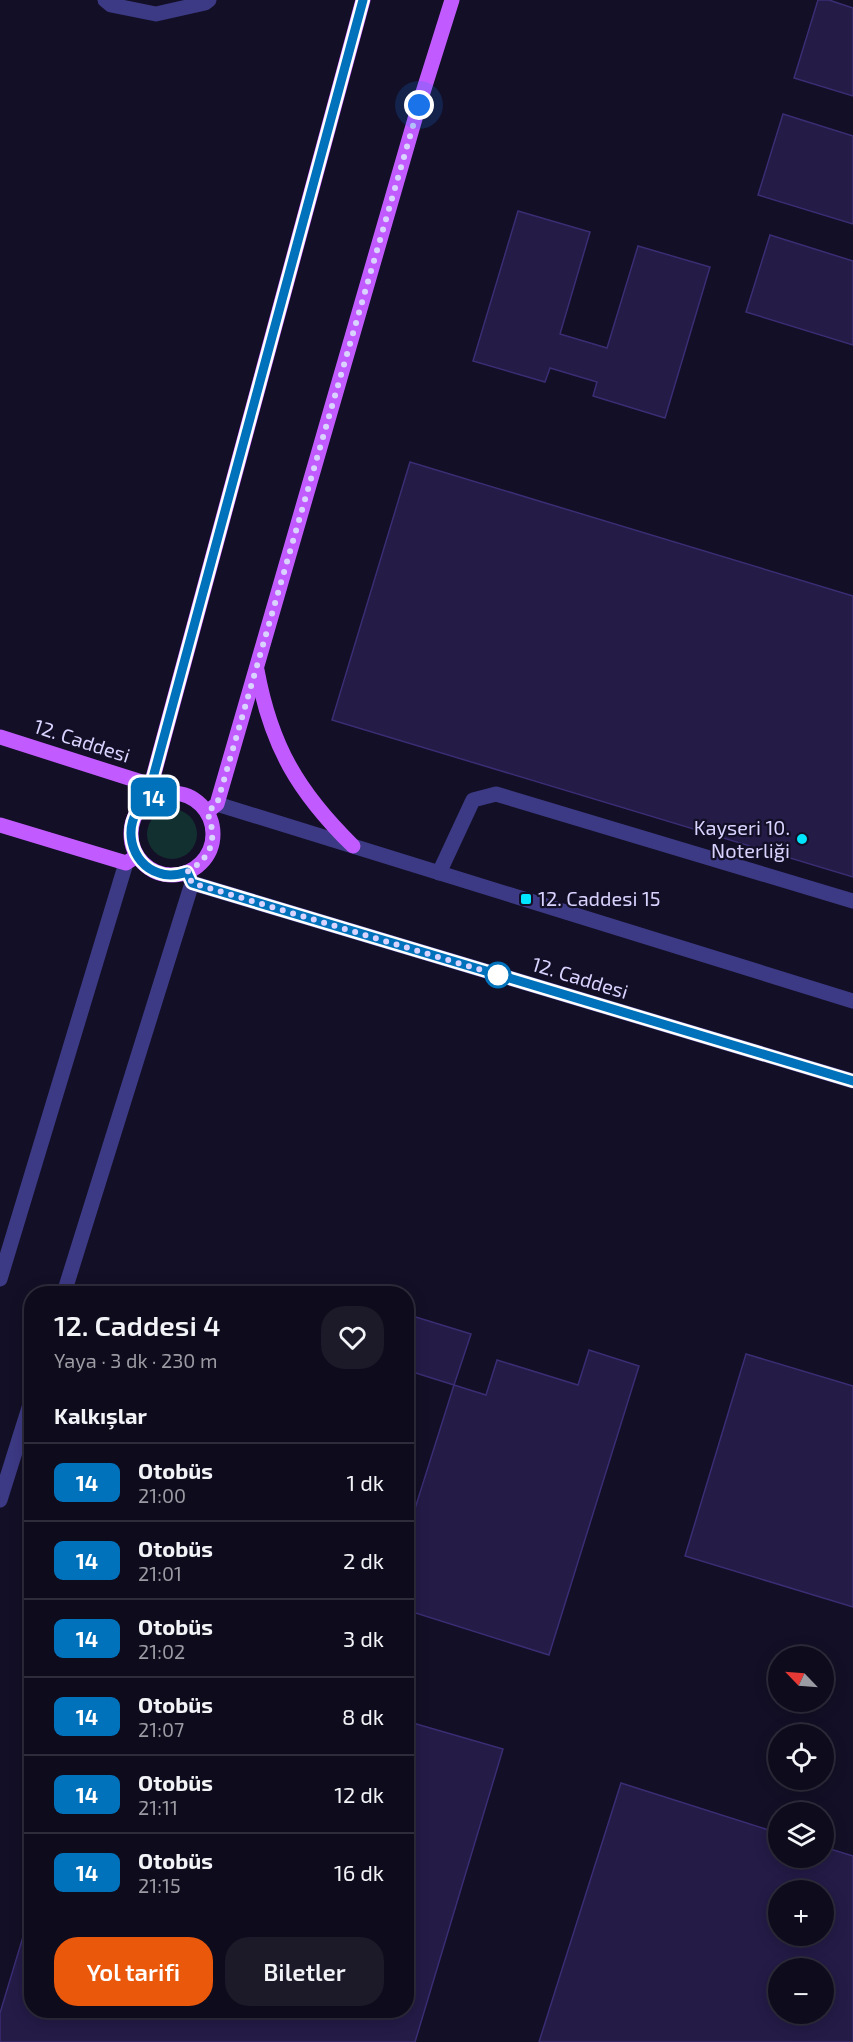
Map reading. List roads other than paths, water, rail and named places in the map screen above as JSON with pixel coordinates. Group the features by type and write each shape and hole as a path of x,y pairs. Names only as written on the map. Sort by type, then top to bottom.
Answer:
{"main road":[{"path":"131,860 131,829 135,815 154,791 363,0"},
{"path":"0,825 131,860 159,873 173,876 189,878 208,853 212,840 212,808 257,667 412,128 452,0"},
{"path":"257,667 269,721 286,762 305,793 327,820 353,846"},
{"name":"12. Caddesi","path":"0,737 154,791"},
{"path":"154,791 184,795 212,808"}],"street":[{"path":"105,0 111,5 156,14 206,3 209,0"},
{"path":"439,873 473,800 496,794 853,901"},
{"path":"212,808 353,846 853,1000"},
{"path":"0,1279 131,860"},
{"path":"66,1286 189,878"},
{"name":"12. Caddesi","path":"189,878 853,1081"},
{"path":"0,1500 24,1424"}],"place":[{"name":"Kayseri 10. Noterliği","path":"802,839"},
{"name":"12. Caddesi 15","path":"526,899"}]}
